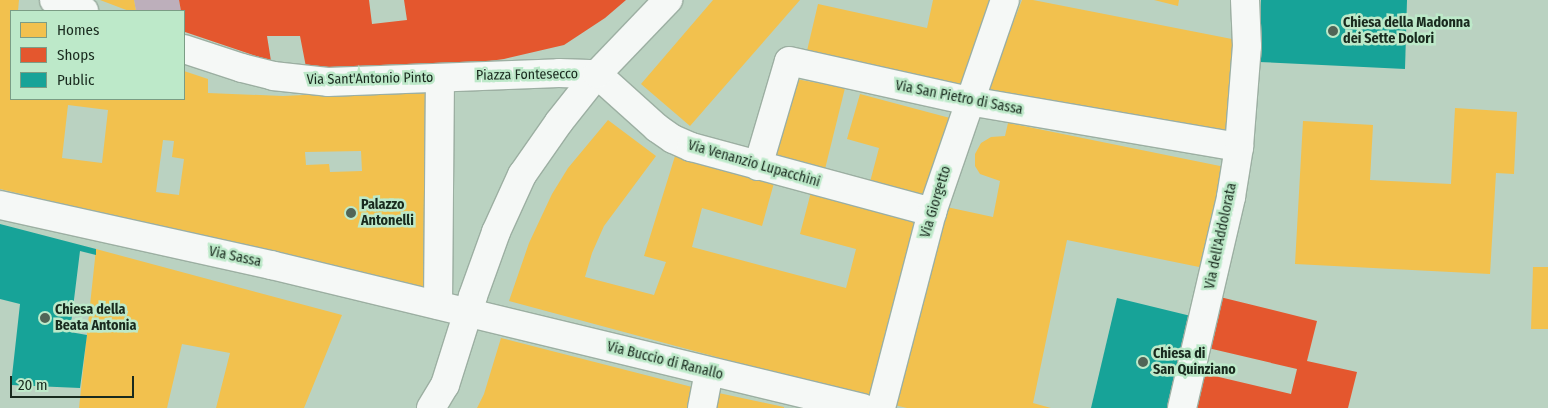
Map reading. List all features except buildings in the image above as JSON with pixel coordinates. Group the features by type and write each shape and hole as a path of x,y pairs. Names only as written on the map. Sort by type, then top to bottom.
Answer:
{"street":[{"path":"54,0 81,10"},
{"path":"597,74 668,0"},
{"name":"Via Giorgetto","path":"881,408 932,212 1005,0"},
{"name":"Via dell'Addolorata","path":"1182,408 1231,197 1239,147 1246,62 1245,0"},
{"name":"Via Sant'Antonio Pinto","path":"185,48 242,68 273,76 301,80 354,82 440,78"},
{"name":"Via San Pietro di Sassa","path":"758,166 789,62 969,102 1239,147"},
{"name":"Piazza Fontesecco","path":"440,78 559,73 597,74"},
{"name":"Piazza Fontesecco","path":"431,408 445,384 496,232 522,176 559,122 597,74"},
{"name":"Via Venanzio Lupacchini","path":"597,74 657,128 673,139 691,147 932,212"},
{"path":"438,305 440,78"},
{"name":"Via Sassa","path":"0,205 271,265 468,312"},
{"name":"Via Buccio di Ranallo","path":"468,312 853,407"},
{"path":"702,408 709,372"}],"shaded area":[{"path":"134,0 179,0 181,10 136,10"}],"place":[{"name":"Chiesa della Madonna dei Sette Dolori","path":"1333,31"},
{"name":"Palazzo Antonelli","path":"351,213"},
{"name":"Chiesa della Beata Antonia","path":"45,318"},
{"name":"Chiesa di San Quinziano","path":"1143,362"}]}
